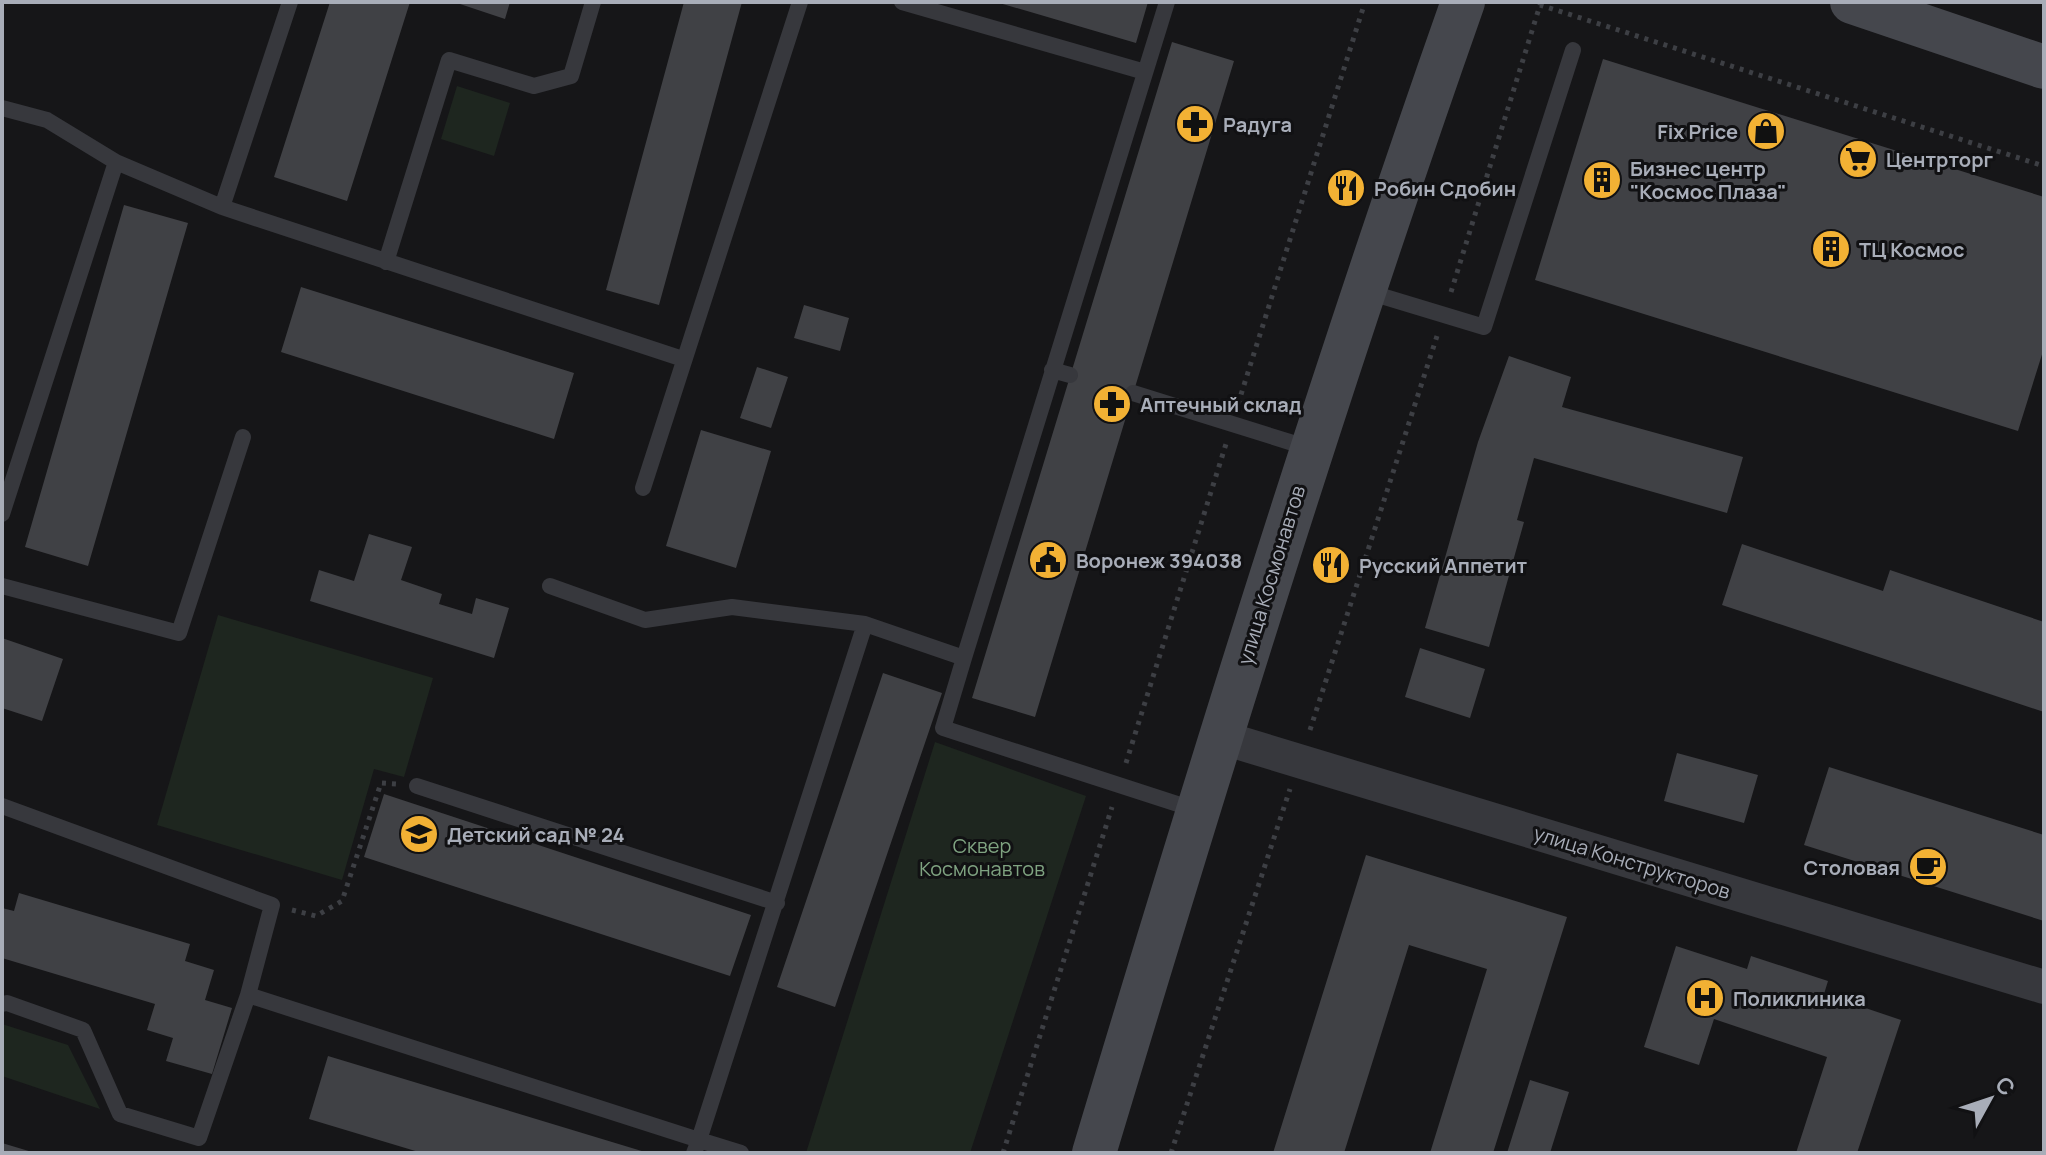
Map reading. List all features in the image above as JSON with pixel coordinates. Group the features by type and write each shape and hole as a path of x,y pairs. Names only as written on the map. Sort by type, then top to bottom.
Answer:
{"main road":[{"name":"улица Космонавтов","path":"1094,1153 1197,810 1311,448 1463,2"},
{"path":"1852,2 1926,20 2044,67"}],"street":[{"name":"улица Конструкторов","path":"1220,737 2044,987"}],"lane":[{"path":"222,207 290,2"},
{"path":"386,262 449,60 534,86 571,76 593,2"},
{"path":"643,488 800,2"},
{"path":"902,2 1145,72"},
{"path":"1167,2 943,728 1197,810"},
{"path":"1363,291 1484,327 1573,50"},
{"path":"2,108 47,120 116,162 222,207 683,359"},
{"path":"2,514 116,162"},
{"path":"1052,370 1070,375"},
{"path":"1133,393 1311,448"},
{"path":"2,586 179,633 243,437"},
{"path":"550,586 645,620 732,607 865,624 964,658"},
{"path":"697,1146 865,624"},
{"path":"417,786 777,903"},
{"path":"2,806 272,905 248,995 199,1138 120,1114 83,1030 7,1003 2,1004"},
{"path":"248,995 697,1146 741,1153"}],"path":[{"path":"1003,1153 1365,2"},
{"path":"1171,1153 1444,315 1540,5 2044,166"},
{"path":"272,905 316,916 342,901 381,783 417,786"}],"green space":[{"path":"457,86 510,103 494,156 441,139"},
{"path":"218,615 433,678 404,777 374,769 342,880 157,825"},
{"name":"Сквер Космонавтов","path":"935,742 1086,796 970,1153 806,1153"},
{"path":"2,1024 68,1045 100,1109 2,1076"}],"building":[{"path":"330,2 410,2 347,201 274,177"},
{"path":"454,2 510,2 505,19"},
{"path":"684,2 742,2 659,305 606,290"},
{"path":"996,2 1148,2 1136,43"},
{"path":"1172,42 1234,61 1035,717 972,698"},
{"name":"ТЦ Космос","path":"1603,59 2044,197 2044,348 2018,431 1535,280"},
{"path":"124,205 188,223 88,566 25,547"},
{"path":"301,287 574,373 554,439 281,352"},
{"path":"804,305 849,318 840,351 794,338"},
{"path":"1509,356 1571,377 1562,407 1743,457 1727,513 1534,458 1517,520 1524,522 1489,647 1425,628 1478,442"},
{"path":"757,367 788,377 771,428 740,418"},
{"path":"701,430 771,451 736,568 666,546"},
{"path":"369,534 412,547 401,580 442,594 439,604 472,614 476,598 509,608 494,658 310,601 319,570 354,581"},
{"path":"1742,544 1883,591 1890,570 2044,622 2044,712 1722,605"},
{"path":"2,638 63,659 42,721 2,708"},
{"path":"1420,648 1485,669 1470,718 1405,697"},
{"path":"883,673 942,693 835,1007 777,987"},
{"path":"1677,753 1758,775 1744,823 1664,801"},
{"path":"1829,767 2044,835 2044,921 1804,845"},
{"path":"384,794 751,915 730,976 364,857"},
{"path":"1366,855 1567,917 1493,1153 1430,1153 1487,969 1409,945 1344,1153 1273,1153"},
{"path":"19,893 190,944 185,961 214,970 205,1000 232,1008 212,1074 166,1061 173,1038 147,1030 155,1004 2,958 2,908 14,911"},
{"path":"1676,946 1747,969 1751,956 1828,981 1824,994 1901,1020 1857,1153 1796,1153 1827,1057 1714,1019 1699,1065 1644,1047"},
{"path":"328,1056 645,1153 422,1153 309,1119"},
{"path":"1530,1080 1569,1092 1550,1153 1507,1153"},
{"path":"2,1143 32,1152 32,1153 2,1153"}],"place":[{"name":"Радуга","path":"1195,124"},
{"name":"Fix Price","path":"1766,131"},
{"name":"Центрторг","path":"1858,159"},
{"name":"Бизнес центр \"Космос Плаза\"","path":"1602,180"},
{"name":"Робин Сдобин","path":"1346,188"},
{"name":"ТЦ Космос","path":"1831,249"},
{"name":"Аптечный склад","path":"1112,404"},
{"name":"Воронеж 394038","path":"1048,560"},
{"name":"Русский Аппетит","path":"1331,565"},
{"name":"Детский сад № 24","path":"419,834"},
{"name":"Столовая","path":"1928,867"},
{"name":"Поликлиника","path":"1705,998"}]}
